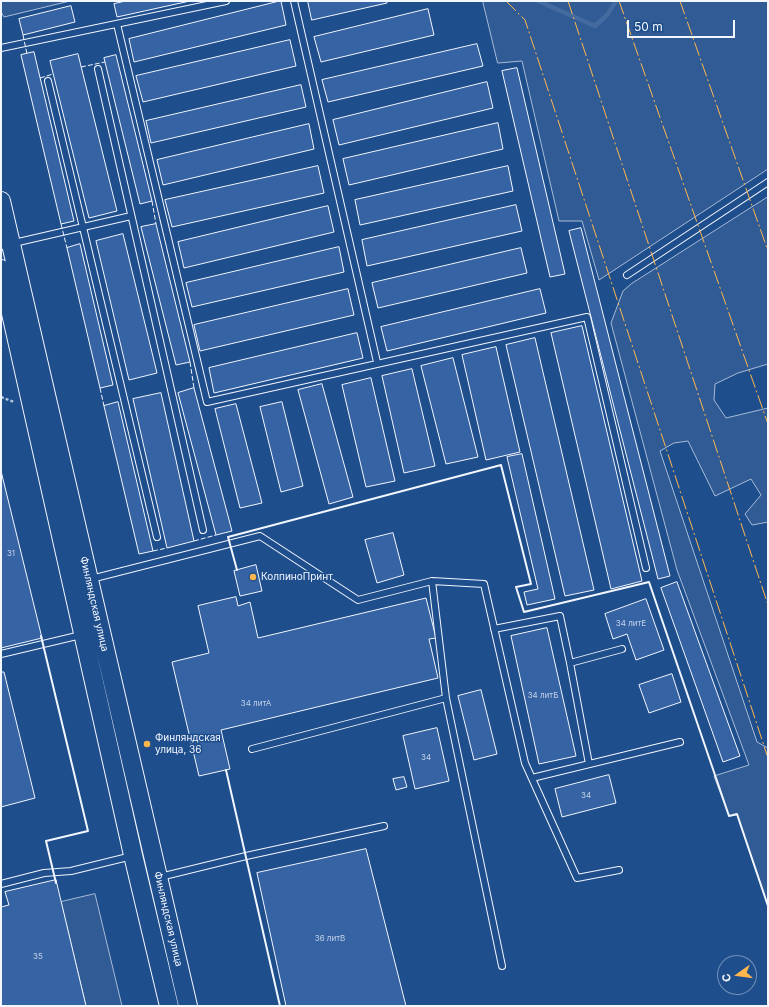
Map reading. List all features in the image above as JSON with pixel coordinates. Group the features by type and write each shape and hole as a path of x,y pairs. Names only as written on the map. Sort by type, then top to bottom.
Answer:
{"street":[{"name":"Финляндская улица","path":"1,201 6,244 92,632 134,855 170,1006"},
{"name":"Финляндская улица","path":"1,269 81,581"},
{"name":"Финляндская улица","path":"92,632 158,877 188,1006"}],"lane":[{"path":"1,48 226,1"},
{"path":"294,1 377,362"},
{"path":"117,24 207,402 377,362 586,316 646,568"},
{"path":"98,69 203,530"},
{"path":"48,81 157,537"},
{"path":"627,275 768,182"},
{"path":"6,244 131,216"},
{"path":"81,581 260,536 358,600 432,581 484,584 525,763 577,878 619,870"},
{"path":"432,581 446,698 502,966"},
{"path":"494,629 560,616 589,764"},
{"path":"1,654 92,632"},
{"path":"570,663 622,649"},
{"path":"252,749 446,698"},
{"path":"532,778 680,742"},
{"path":"158,877 384,826"},
{"path":"1,884 44,873 71,871 134,855"}],"path":[{"path":"1,397 14,402"}],"shaded area":[{"path":"1,1 70,1 4,17 1,12"},
{"path":"483,1 768,1 768,169 599,280 582,221 559,221 522,61 498,63"},
{"path":"768,197 768,364 738,373 715,384 714,400 726,418 768,408 768,522 752,525 745,514 761,495 751,479 715,496 688,441 674,443 660,451 757,742 768,748 768,906 737,815 729,816 714,776 749,765 677,570 611,323 623,291 631,284"},
{"path":"95,894 122,1006 86,1006 61,902"}],"building":[{"path":"126,1 190,1 117,17 114,4"},
{"path":"281,1 286,25 134,62 129,39"},
{"path":"308,1 387,1 387,3 312,20"},
{"path":"71,6 75,22 23,35 19,19"},
{"path":"428,9 434,35 321,62 314,37"},
{"path":"290,40 296,66 143,102 136,76"},
{"path":"477,44 483,66 328,102 322,80"},
{"path":"34,52 74,221 61,224 21,55"},
{"path":"78,54 117,211 89,218 50,61"},
{"path":"116,55 152,201 140,204 104,58"},
{"path":"517,68 565,274 550,277 502,71"},
{"path":"487,82 493,108 339,145 333,120"},
{"path":"301,85 306,107 151,143 146,121"},
{"path":"498,123 503,149 349,185 343,159"},
{"path":"309,124 314,149 163,185 157,160"},
{"path":"318,166 324,193 172,227 165,200"},
{"path":"508,166 513,191 360,225 355,200"},
{"path":"516,205 522,231 367,266 362,240"},
{"path":"328,206 334,232 184,268 178,242"},
{"path":"156,224 190,362 176,365 141,227"},
{"path":"581,228 670,576 658,579 569,231"},
{"path":"123,234 157,373 129,380 96,241"},
{"path":"80,244 113,385 100,388 67,248"},
{"path":"339,247 344,272 192,307 186,283"},
{"path":"521,248 527,273 378,308 372,283"},
{"path":"348,289 354,315 200,351 194,325"},
{"path":"540,289 546,313 387,351 381,327"},
{"path":"582,326 642,581 611,589 551,333"},
{"path":"357,333 363,358 214,393 209,368"},
{"path":"535,338 594,590 565,596 506,345"},
{"path":"496,347 520,452 486,460 462,355"},
{"path":"453,358 478,457 446,464 421,366"},
{"path":"412,369 435,466 404,473 382,376"},
{"path":"371,378 395,481 366,487 342,385"},
{"path":"322,384 353,497 329,504 298,390"},
{"path":"194,388 232,531 216,535 178,393"},
{"path":"161,393 194,541 167,548 133,399"},
{"path":"118,402 153,551 139,554 104,406"},
{"path":"282,402 303,486 281,492 260,407"},
{"path":"236,404 262,503 240,508 215,409"},
{"path":"522,454 555,599 527,605 524,592 538,589 507,457"},
{"path":"1,471 42,638 1,648"},
{"path":"393,533 404,575 377,583 365,540"},
{"path":"256,565 262,591 240,596 234,571"},
{"path":"677,582 740,756 723,762 661,588"},
{"path":"236,597 238,606 250,602 258,638 426,598 436,638 429,639 438,678 221,730 230,769 199,776 172,662 209,653 198,606"},
{"path":"646,599 664,650 636,660 627,634 613,639 605,614"},
{"path":"547,628 576,756 539,764 511,636"},
{"path":"1,672 4,672 35,798 1,807"},
{"path":"672,674 681,702 649,713 639,685"},
{"path":"481,690 497,754 474,760 458,696"},
{"path":"437,728 449,781 415,789 403,736"},
{"path":"609,775 616,803 562,817 555,789"},
{"path":"404,777 407,787 396,790 393,779"},
{"path":"366,849 406,1006 286,1006 257,873"},
{"path":"56,880 86,1006 1,1006 1,907 9,905 5,892"}],"waterway":[{"path":"538,1 595,26 607,15 616,1"}],"fence":[{"path":"23,35 27,54"},
{"path":"81,67 105,62"},
{"path":"40,78 53,74"},
{"path":"152,201 156,224"},
{"path":"61,224 67,248"},
{"path":"190,362 194,388"},
{"path":"100,388 104,406"},
{"path":"194,541 216,535"},
{"path":"153,551 167,548"}],"wall":[{"path":"237,570 228,537 501,465 531,584 516,587 524,612 649,582 729,816 737,814 768,906"},
{"path":"41,636 88,831 46,841 56,883"},
{"path":"226,770 280,1006"}],"power":[{"path":"506,1 525,20 768,758"},
{"path":"568,1 768,605"},
{"path":"619,1 768,424"},
{"path":"680,1 768,251"}],"place":[{"name":"КолпиноПринт","path":"253,577"},
{"name":"Финляндская улица, 36","path":"147,744"}]}
